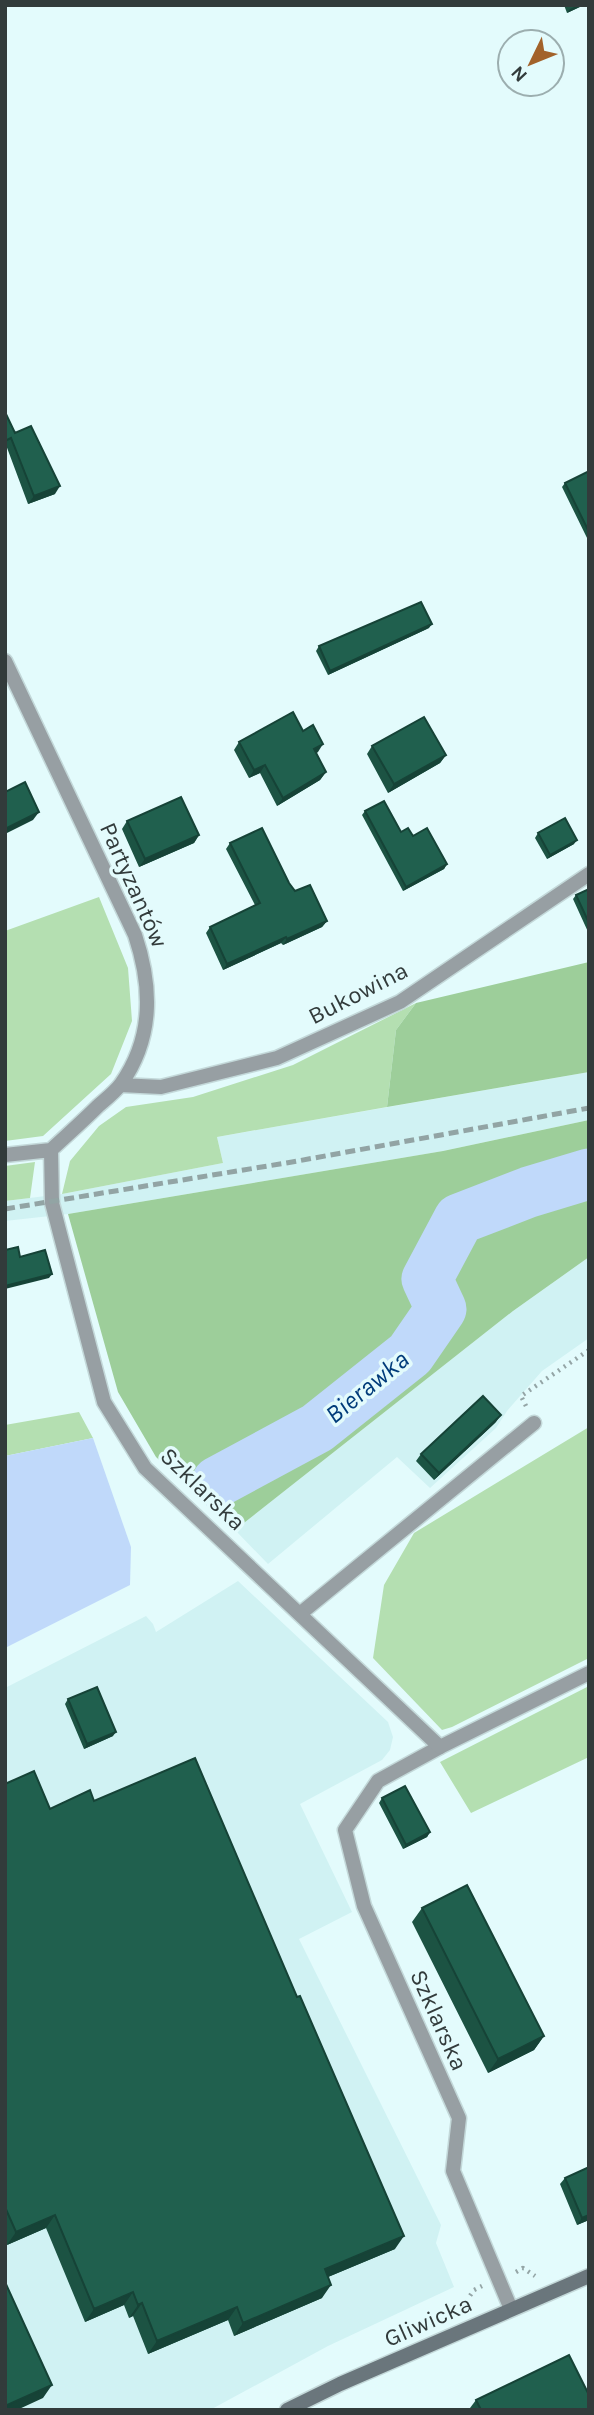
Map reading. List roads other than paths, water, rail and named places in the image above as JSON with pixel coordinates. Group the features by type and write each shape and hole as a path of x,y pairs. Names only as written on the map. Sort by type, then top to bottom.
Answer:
{"main road":[{"name":"Gliwicka","path":"287,2410 340,2384 589,2276"}],"street":[{"name":"Partyzantów","path":"5,662 135,935 145,967 148,996 145,1026 136,1058 120,1085 51,1150"},
{"name":"Bukowina","path":"120,1085 161,1087 277,1058 400,1002 589,874"},
{"path":"5,1155 51,1150"},
{"name":"Szklarska","path":"51,1150 51,1203 104,1402 145,1468 440,1748"},
{"path":"300,1613 534,1423"},
{"name":"Szklarska","path":"511,2309 453,2171 459,2118 364,1906 345,1830 378,1781 589,1673"}],"waterway":[{"name":"Bierawka","path":"217,1482 317,1428 410,1354 441,1309 427,1279 459,1219 529,1192 589,1174"}],"railway":[{"path":"5,1209 292,1162 589,1108"}]}
